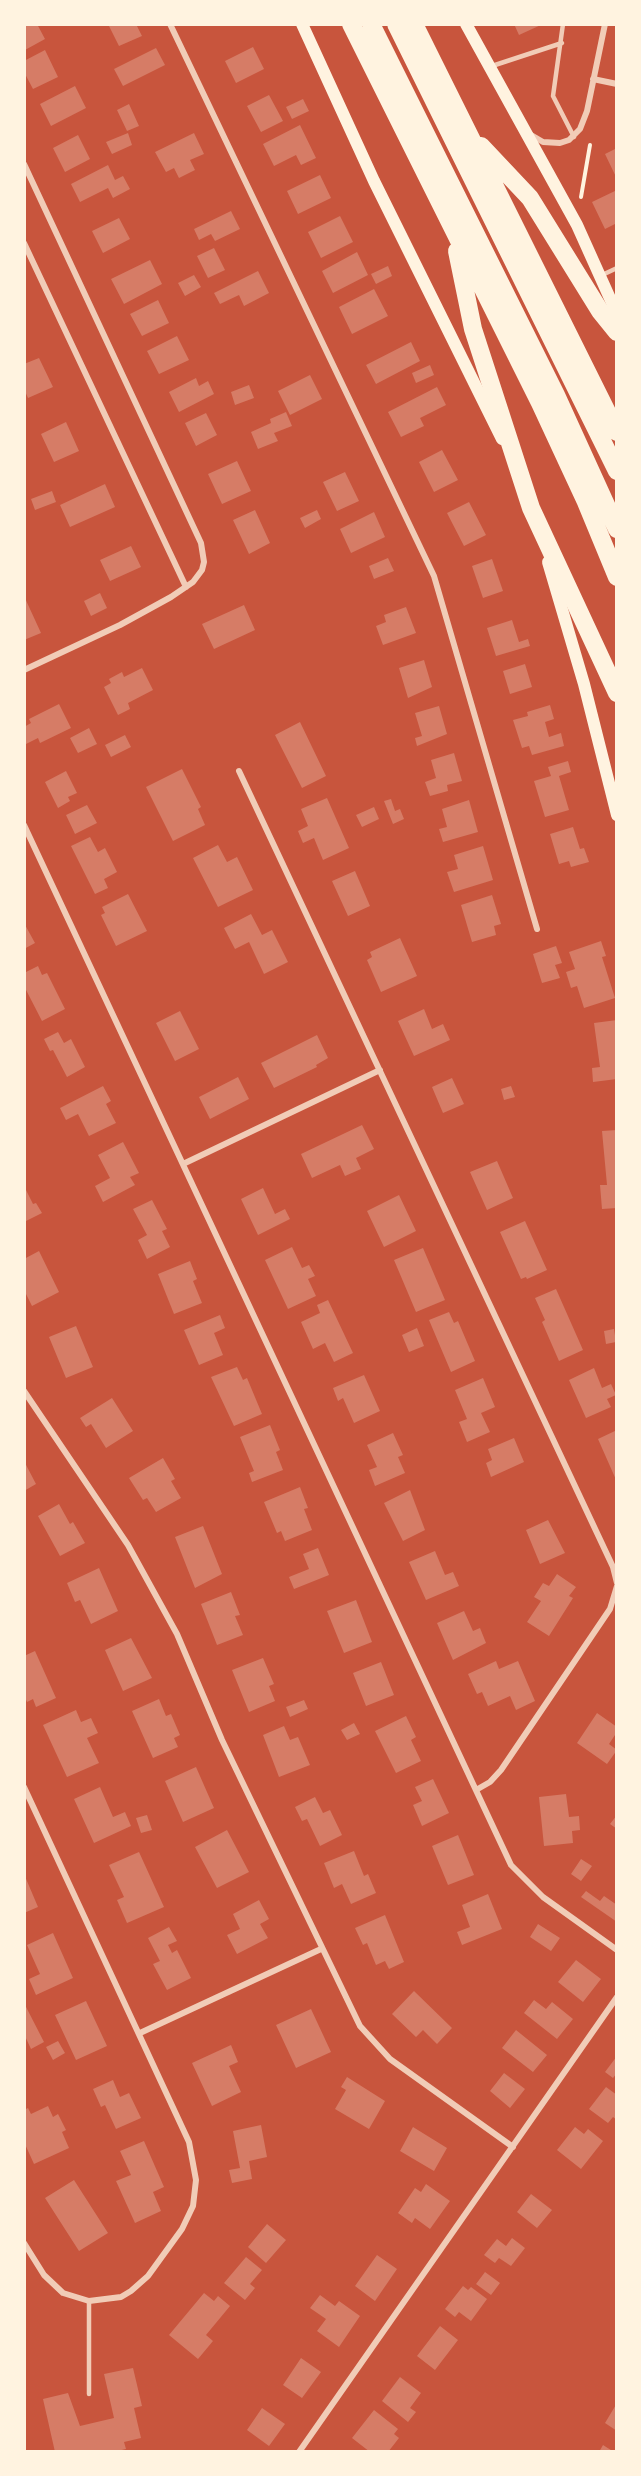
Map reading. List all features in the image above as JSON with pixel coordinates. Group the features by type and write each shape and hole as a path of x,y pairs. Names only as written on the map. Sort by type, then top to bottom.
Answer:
{"highway":[{"path":"351,24 570,466 617,577"},
{"path":"371,24 556,395 617,528"},
{"path":"396,24 617,471"},
{"path":"414,24 617,432"},
{"path":"467,131 530,198 604,317 617,332"},
{"path":"452,225 473,329 531,508 617,693"}],"main road":[{"path":"302,24 374,181 502,441 531,508 574,647 617,815"},
{"path":"466,24 577,225 616,308"}],"street":[{"path":"170,24 434,576 537,929"},
{"path":"526,131 535,138 551,143 560,143 574,137 584,121 605,24"},
{"path":"593,79 617,84"},
{"path":"24,164 201,543 204,562 202,570 186,587 120,625 24,670"},
{"path":"24,243 186,587"},
{"path":"239,771 613,1567 617,1585 610,1609 501,1770 490,1782 476,1790"},
{"path":"24,825 507,1857 520,1876 543,1897 617,1950"},
{"path":"183,1164 380,1070"},
{"path":"24,1391 128,1545 177,1634 222,1740 352,2014 379,2049 513,2147"},
{"path":"24,1787 140,2033 193,2155 196,2180 193,2206 182,2229 140,2285 121,2296 89,2301 74,2298 53,2285 37,2265 24,2242"},
{"path":"140,2033 321,1949"},
{"path":"299,2452 617,1997"}],"lane":[{"path":"563,24 553,96 574,137"},
{"path":"489,67 562,43"},
{"path":"600,276 617,268"},
{"path":"89,2301 89,2394"}],"path":[{"path":"580,199 590,145"}],"building":[{"path":"24,24 37,24 45,39 25,50"},
{"path":"108,24 136,24 142,36 119,46"},
{"path":"514,24 543,24 519,35"},
{"path":"253,47 264,69 236,83 225,61"},
{"path":"156,48 165,65 123,86 114,69"},
{"path":"45,50 58,77 33,89 24,72 24,61"},
{"path":"75,86 86,108 51,126 40,104"},
{"path":"269,95 283,121 261,132 247,106"},
{"path":"303,99 309,111 292,119 286,107"},
{"path":"129,104 139,126 127,131 117,110"},
{"path":"300,125 316,158 301,165 296,155 274,166 263,144"},
{"path":"128,133 132,145 112,154 106,142"},
{"path":"194,133 204,154 190,160 195,170 179,178 174,168 166,172 155,152"},
{"path":"78,135 90,159 65,172 53,148"},
{"path":"617,148 617,179 605,154"},
{"path":"108,165 115,180 123,176 130,189 113,198 108,188 80,202 71,184"},
{"path":"320,175 331,198 298,214 287,191"},
{"path":"617,190 617,223 605,229 592,202"},
{"path":"231,211 240,229 215,241 211,234 199,240 194,229"},
{"path":"340,216 353,242 321,258 308,232"},
{"path":"119,218 130,239 103,253 92,231"},
{"path":"214,248 225,270 208,278 197,256"},
{"path":"357,252 368,275 333,293 322,271"},
{"path":"150,260 162,284 124,304 111,279"},
{"path":"388,266 392,276 376,284 371,274"},
{"path":"258,271 269,293 244,306 239,295 220,304 214,293"},
{"path":"194,275 201,287 185,296 178,283"},
{"path":"374,289 388,316 352,334 339,307"},
{"path":"158,300 169,323 142,336 130,314"},
{"path":"177,336 189,360 159,374 147,351"},
{"path":"411,342 420,361 376,384 366,365"},
{"path":"39,358 53,387 28,398 24,389 24,364"},
{"path":"430,365 434,375 416,383 412,373"},
{"path":"310,375 322,399 290,415 278,391"},
{"path":"196,378 199,386 208,381 214,394 179,412 169,392"},
{"path":"249,385 254,398 235,405 231,392"},
{"path":"437,387 446,405 420,418 424,426 401,437 388,412"},
{"path":"286,412 292,426 274,433 278,441 258,449 251,432 271,423 270,419"},
{"path":"206,413 217,435 196,446 185,423"},
{"path":"66,422 79,451 54,462 41,434"},
{"path":"442,450 458,480 434,492 419,462"},
{"path":"237,461 251,491 222,504 208,474"},
{"path":"345,472 359,501 337,511 323,482"},
{"path":"105,484 115,507 70,527 60,505"},
{"path":"52,491 56,502 35,510 31,499"},
{"path":"469,502 486,535 464,546 447,513"},
{"path":"255,510 270,543 249,554 233,520"},
{"path":"317,510 321,519 305,528 300,518"},
{"path":"374,512 385,537 351,553 340,529"},
{"path":"131,546 141,567 110,581 100,560"},
{"path":"388,558 394,571 374,579 369,566"},
{"path":"492,559 503,591 483,598 472,566"},
{"path":"100,593 107,608 91,616 84,601"},
{"path":"24,596 41,633 24,640"},
{"path":"244,605 255,630 214,649 202,624"},
{"path":"406,607 416,633 383,645 376,626 386,622 384,615"},
{"path":"512,620 519,642 528,639 530,646 496,656 487,628"},
{"path":"424,660 432,687 408,698 399,668"},
{"path":"525,664 532,687 510,694 503,671"},
{"path":"142,668 153,690 128,703 130,709 118,715 104,687 111,683 109,679 122,672 124,677"},
{"path":"59,704 71,728 40,743 38,738 24,745 24,727 31,723 29,719"},
{"path":"550,705 554,719 545,722 549,737 561,733 564,746 532,755 529,746 522,748 513,720 528,716 527,712"},
{"path":"439,706 447,734 417,746 415,738 422,736 415,713"},
{"path":"300,722 326,776 302,788 275,735"},
{"path":"89,728 97,744 78,753 70,738"},
{"path":"125,735 131,747 111,757 105,745"},
{"path":"454,753 462,781 447,785 448,791 430,796 425,782 436,778 431,760"},
{"path":"568,761 571,772 559,776 569,810 545,817 534,781 551,776 548,767"},
{"path":"182,769 201,807 198,809 205,825 173,841 146,787"},
{"path":"66,771 77,793 68,797 70,801 58,808 45,782"},
{"path":"327,798 349,848 323,860 314,838 303,843 298,831 308,826 301,809"},
{"path":"391,799 395,811 400,809 404,819 393,824 384,801"},
{"path":"469,800 478,832 443,842 439,829 447,827 442,809"},
{"path":"87,805 97,823 75,834 66,815"},
{"path":"374,807 379,819 362,827 356,815"},
{"path":"573,827 580,849 584,848 589,862 571,867 569,861 559,864 550,834"},
{"path":"90,837 98,852 105,848 117,872 104,879 108,888 95,894 71,846"},
{"path":"218,845 227,862 237,857 253,890 218,907 193,858"},
{"path":"483,846 493,880 454,892 447,872 458,869 454,855"},
{"path":"355,871 370,906 348,916 332,881"},
{"path":"128,894 147,931 116,946 101,915 105,913 102,907"},
{"path":"492,895 501,924 494,926 496,935 472,942 461,905"},
{"path":"251,914 262,935 272,930 288,962 264,974 249,942 235,949 224,928"},
{"path":"24,923 35,943 24,949"},
{"path":"400,938 417,976 381,992 367,960 372,957 370,952"},
{"path":"601,941 606,956 602,957 615,998 584,1008 577,986 571,988 566,972 575,969 569,952"},
{"path":"556,946 562,963 555,965 560,978 542,983 533,954"},
{"path":"38,966 42,975 47,973 65,1009 42,1021 24,986 24,973"},
{"path":"424,1009 432,1029 443,1024 450,1040 414,1056 398,1021"},
{"path":"180,1011 199,1049 175,1061 156,1023"},
{"path":"617,1020 617,1079 593,1082 592,1068 600,1067 594,1023"},
{"path":"58,1032 64,1043 71,1039 85,1067 67,1077 53,1050 50,1051 44,1039"},
{"path":"317,1035 328,1058 316,1065 317,1067 274,1088 261,1063"},
{"path":"238,1077 249,1099 210,1119 199,1097"},
{"path":"452,1078 464,1104 443,1113 432,1087"},
{"path":"103,1086 111,1101 106,1104 116,1123 89,1136 78,1114 66,1120 60,1108"},
{"path":"511,1086 515,1097 504,1100 501,1089"},
{"path":"362,1125 374,1149 356,1158 361,1169 345,1176 340,1165 312,1178 301,1154"},
{"path":"617,1130 617,1208 602,1209 600,1185 607,1185 602,1131"},
{"path":"123,1142 139,1173 130,1177 135,1185 103,1202 95,1186 110,1178 98,1155"},
{"path":"497,1161 513,1198 487,1210 470,1172"},
{"path":"24,1186 33,1204 36,1203 42,1213 24,1222"},
{"path":"263,1188 275,1214 285,1209 290,1219 258,1235 241,1199"},
{"path":"399,1195 416,1231 384,1247 367,1211"},
{"path":"152,1200 167,1229 162,1231 170,1247 147,1259 138,1240 147,1235 133,1209"},
{"path":"525,1221 547,1270 527,1279 526,1277 521,1279 500,1232"},
{"path":"292,1247 302,1268 309,1265 315,1276 308,1279 316,1296 288,1309 265,1260"},
{"path":"423,1248 445,1300 416,1312 394,1260"},
{"path":"39,1251 59,1292 32,1306 24,1290 24,1259"},
{"path":"190,1261 197,1279 193,1281 202,1303 174,1314 158,1274"},
{"path":"556,1289 583,1350 559,1361 542,1322 545,1320 535,1298"},
{"path":"328,1300 353,1353 334,1362 325,1343 313,1349 301,1322 320,1313 317,1305"},
{"path":"449,1312 454,1323 458,1321 475,1361 451,1372 429,1320"},
{"path":"220,1315 225,1328 214,1333 223,1355 199,1365 184,1330"},
{"path":"76,1326 93,1367 66,1378 49,1337"},
{"path":"417,1328 424,1346 409,1352 402,1335"},
{"path":"614,1329 616,1342 606,1344 604,1331"},
{"path":"237,1367 243,1380 247,1378 262,1414 234,1426 211,1377"},
{"path":"594,1368 602,1388 611,1384 616,1395 607,1399 611,1407 586,1418 569,1380"},
{"path":"364,1375 380,1411 354,1423 343,1398 338,1401 333,1388"},
{"path":"483,1378 495,1407 481,1413 490,1432 467,1442 459,1422 467,1419 455,1390"},
{"path":"112,1398 133,1431 106,1448 91,1424 86,1427 80,1418"},
{"path":"270,1425 280,1450 276,1452 283,1470 252,1482 249,1473 254,1471 240,1437"},
{"path":"617,1430 617,1482 598,1439"},
{"path":"393,1433 403,1455 398,1457 405,1473 375,1486 369,1470 377,1467 367,1445"},
{"path":"514,1438 524,1462 491,1477 486,1463 492,1460 488,1449"},
{"path":"163,1458 175,1479 171,1481 181,1498 156,1512 147,1498 143,1500 129,1478"},
{"path":"24,1461 36,1484 24,1491"},
{"path":"300,1487 308,1508 304,1509 312,1530 285,1541 281,1531 277,1533 264,1502"},
{"path":"410,1490 425,1530 403,1541 384,1503"},
{"path":"59,1504 70,1524 73,1522 85,1543 60,1556 38,1516"},
{"path":"548,1520 565,1553 540,1564 526,1530"},
{"path":"203,1526 222,1574 195,1588 175,1537"},
{"path":"318,1548 329,1575 294,1589 289,1577 309,1569 303,1554"},
{"path":"435,1551 445,1575 453,1572 459,1586 426,1600 409,1562"},
{"path":"99,1568 118,1611 91,1624 80,1600 75,1602 67,1583"},
{"path":"557,1574 576,1587 569,1596 573,1598 549,1636 527,1622 541,1601 534,1597 543,1583 549,1586"},
{"path":"231,1592 240,1615 235,1616 243,1635 217,1645 201,1604"},
{"path":"356,1600 372,1642 344,1653 327,1611"},
{"path":"464,1611 473,1631 480,1628 486,1643 453,1660 437,1623"},
{"path":"131,1638 152,1678 123,1691 105,1650"},
{"path":"35,1651 56,1698 36,1707 33,1699 27,1702 24,1695 24,1656"},
{"path":"263,1658 274,1684 269,1686 275,1701 249,1712 232,1670"},
{"path":"496,1661 499,1669 518,1661 535,1701 516,1710 510,1696 488,1706 482,1692 477,1694 468,1674"},
{"path":"381,1662 394,1695 366,1706 353,1673"},
{"path":"159,1699 166,1716 171,1714 180,1735 174,1738 178,1747 153,1758 132,1711"},
{"path":"304,1700 308,1709 290,1717 286,1707"},
{"path":"76,1710 81,1722 91,1718 98,1733 87,1738 99,1763 67,1777 43,1725"},
{"path":"597,1713 617,1727 617,1732 609,1744 617,1750 607,1764 577,1743"},
{"path":"406,1716 416,1737 411,1740 421,1761 396,1773 375,1731"},
{"path":"354,1723 360,1734 347,1740 341,1730"},
{"path":"284,1726 290,1740 298,1737 310,1765 279,1777 263,1735"},
{"path":"196,1767 214,1808 183,1822 165,1781"},
{"path":"433,1779 449,1813 422,1826 413,1805 422,1801 415,1787"},
{"path":"100,1787 113,1817 125,1812 131,1826 94,1843 74,1799"},
{"path":"566,1794 569,1817 579,1816 580,1830 572,1831 573,1843 544,1846 539,1797"},
{"path":"315,1797 323,1813 330,1810 342,1835 320,1846 307,1819 302,1821 295,1807"},
{"path":"147,1815 152,1830 141,1833 136,1818"},
{"path":"617,1815 617,1829 610,1824"},
{"path":"227,1830 249,1872 217,1888 195,1847"},
{"path":"458,1835 474,1875 448,1885 432,1846"},
{"path":"354,1851 364,1876 368,1874 376,1893 351,1904 342,1884 334,1888 324,1863"},
{"path":"139,1852 164,1907 127,1923 117,1900 124,1897 109,1865"},
{"path":"581,1859 592,1866 581,1881 571,1874"},
{"path":"24,1874 38,1907 24,1913"},
{"path":"586,1891 600,1901 604,1896 617,1905 617,1922 581,1897"},
{"path":"488,1894 502,1929 462,1945 457,1932 470,1927 462,1905"},
{"path":"259,1900 269,1919 260,1924 268,1938 237,1954 227,1935 240,1929 233,1914"},
{"path":"385,1915 404,1962 389,1969 385,1961 376,1965 367,1943 363,1945 355,1928"},
{"path":"538,1924 560,1938 551,1951 530,1937"},
{"path":"169,1927 177,1941 168,1945 172,1953 177,1950 191,1978 167,1990 153,1964 160,1961 148,1938"},
{"path":"53,1933 73,1978 36,1995 29,1979 40,1974 27,1945"},
{"path":"576,1960 601,1979 583,2002 558,1982"},
{"path":"414,1991 452,2028 437,2044 423,2030 416,2037 392,2014"},
{"path":"534,2000 546,2009 552,2002 573,2019 557,2039 524,2013"},
{"path":"86,2001 107,2046 76,2060 55,2015"},
{"path":"24,2003 44,2042 31,2049 24,2034"},
{"path":"311,2009 331,2052 296,2068 276,2025"},
{"path":"516,2030 547,2055 533,2072 502,2048"},
{"path":"58,2041 65,2053 53,2060 46,2047"},
{"path":"231,2045 238,2062 229,2066 241,2092 212,2106 192,2063"},
{"path":"617,2056 617,2073 613,2078 605,2072"},
{"path":"504,2073 525,2089 510,2108 490,2091"},
{"path":"347,2077 385,2101 369,2129 335,2109 346,2090 341,2087"},
{"path":"113,2080 120,2097 129,2093 141,2118 116,2129 105,2105 101,2107 93,2089"},
{"path":"606,2087 617,2095 617,2120 613,2117 608,2123 589,2109"},
{"path":"48,2106 53,2117 58,2114 66,2130 62,2132 69,2148 34,2164 24,2142 24,2110 28,2108 31,2114"},
{"path":"261,2125 267,2157 249,2161 252,2179 232,2183 229,2170 240,2168 233,2131"},
{"path":"413,2127 447,2148 434,2171 400,2151"},
{"path":"575,2127 584,2134 588,2129 603,2141 581,2169 557,2150"},
{"path":"144,2141 164,2187 153,2192 161,2211 135,2223 116,2181 131,2175 120,2151"},
{"path":"74,2180 108,2233 79,2251 45,2198"},
{"path":"426,2184 450,2201 430,2229 415,2218 412,2223 398,2213 415,2188 421,2192"},
{"path":"531,2194 552,2210 537,2228 517,2212"},
{"path":"267,2224 286,2240 266,2263 248,2247"},
{"path":"512,2238 525,2248 511,2266 499,2258 495,2263 484,2255 497,2239 506,2246"},
{"path":"377,2255 397,2269 375,2301 355,2286"},
{"path":"246,2257 262,2270 250,2284 255,2288 245,2300 224,2283"},
{"path":"485,2272 500,2283 491,2295 476,2284"},
{"path":"463,2286 468,2290 471,2287 487,2299 471,2321 459,2312 455,2317 445,2309"},
{"path":"204,2293 214,2301 218,2296 230,2306 206,2335 213,2341 198,2359 169,2335"},
{"path":"320,2295 335,2306 339,2301 360,2316 339,2347 317,2331 326,2319 310,2308"},
{"path":"440,2326 458,2340 435,2370 417,2356"},
{"path":"301,2358 321,2372 302,2398 283,2385"},
{"path":"133,2368 142,2406 134,2408 141,2438 124,2442 126,2449 113,2452 55,2452 43,2399 68,2393 80,2426 114,2418 104,2374"},
{"path":"400,2377 421,2393 410,2408 416,2412 408,2422 382,2401"},
{"path":"617,2403 617,2431 605,2423"},
{"path":"262,2408 285,2424 269,2446 247,2430"},
{"path":"374,2410 398,2429 394,2434 399,2438 388,2452 370,2452 352,2438"},
{"path":"603,2445 614,2452 599,2452"}]}
